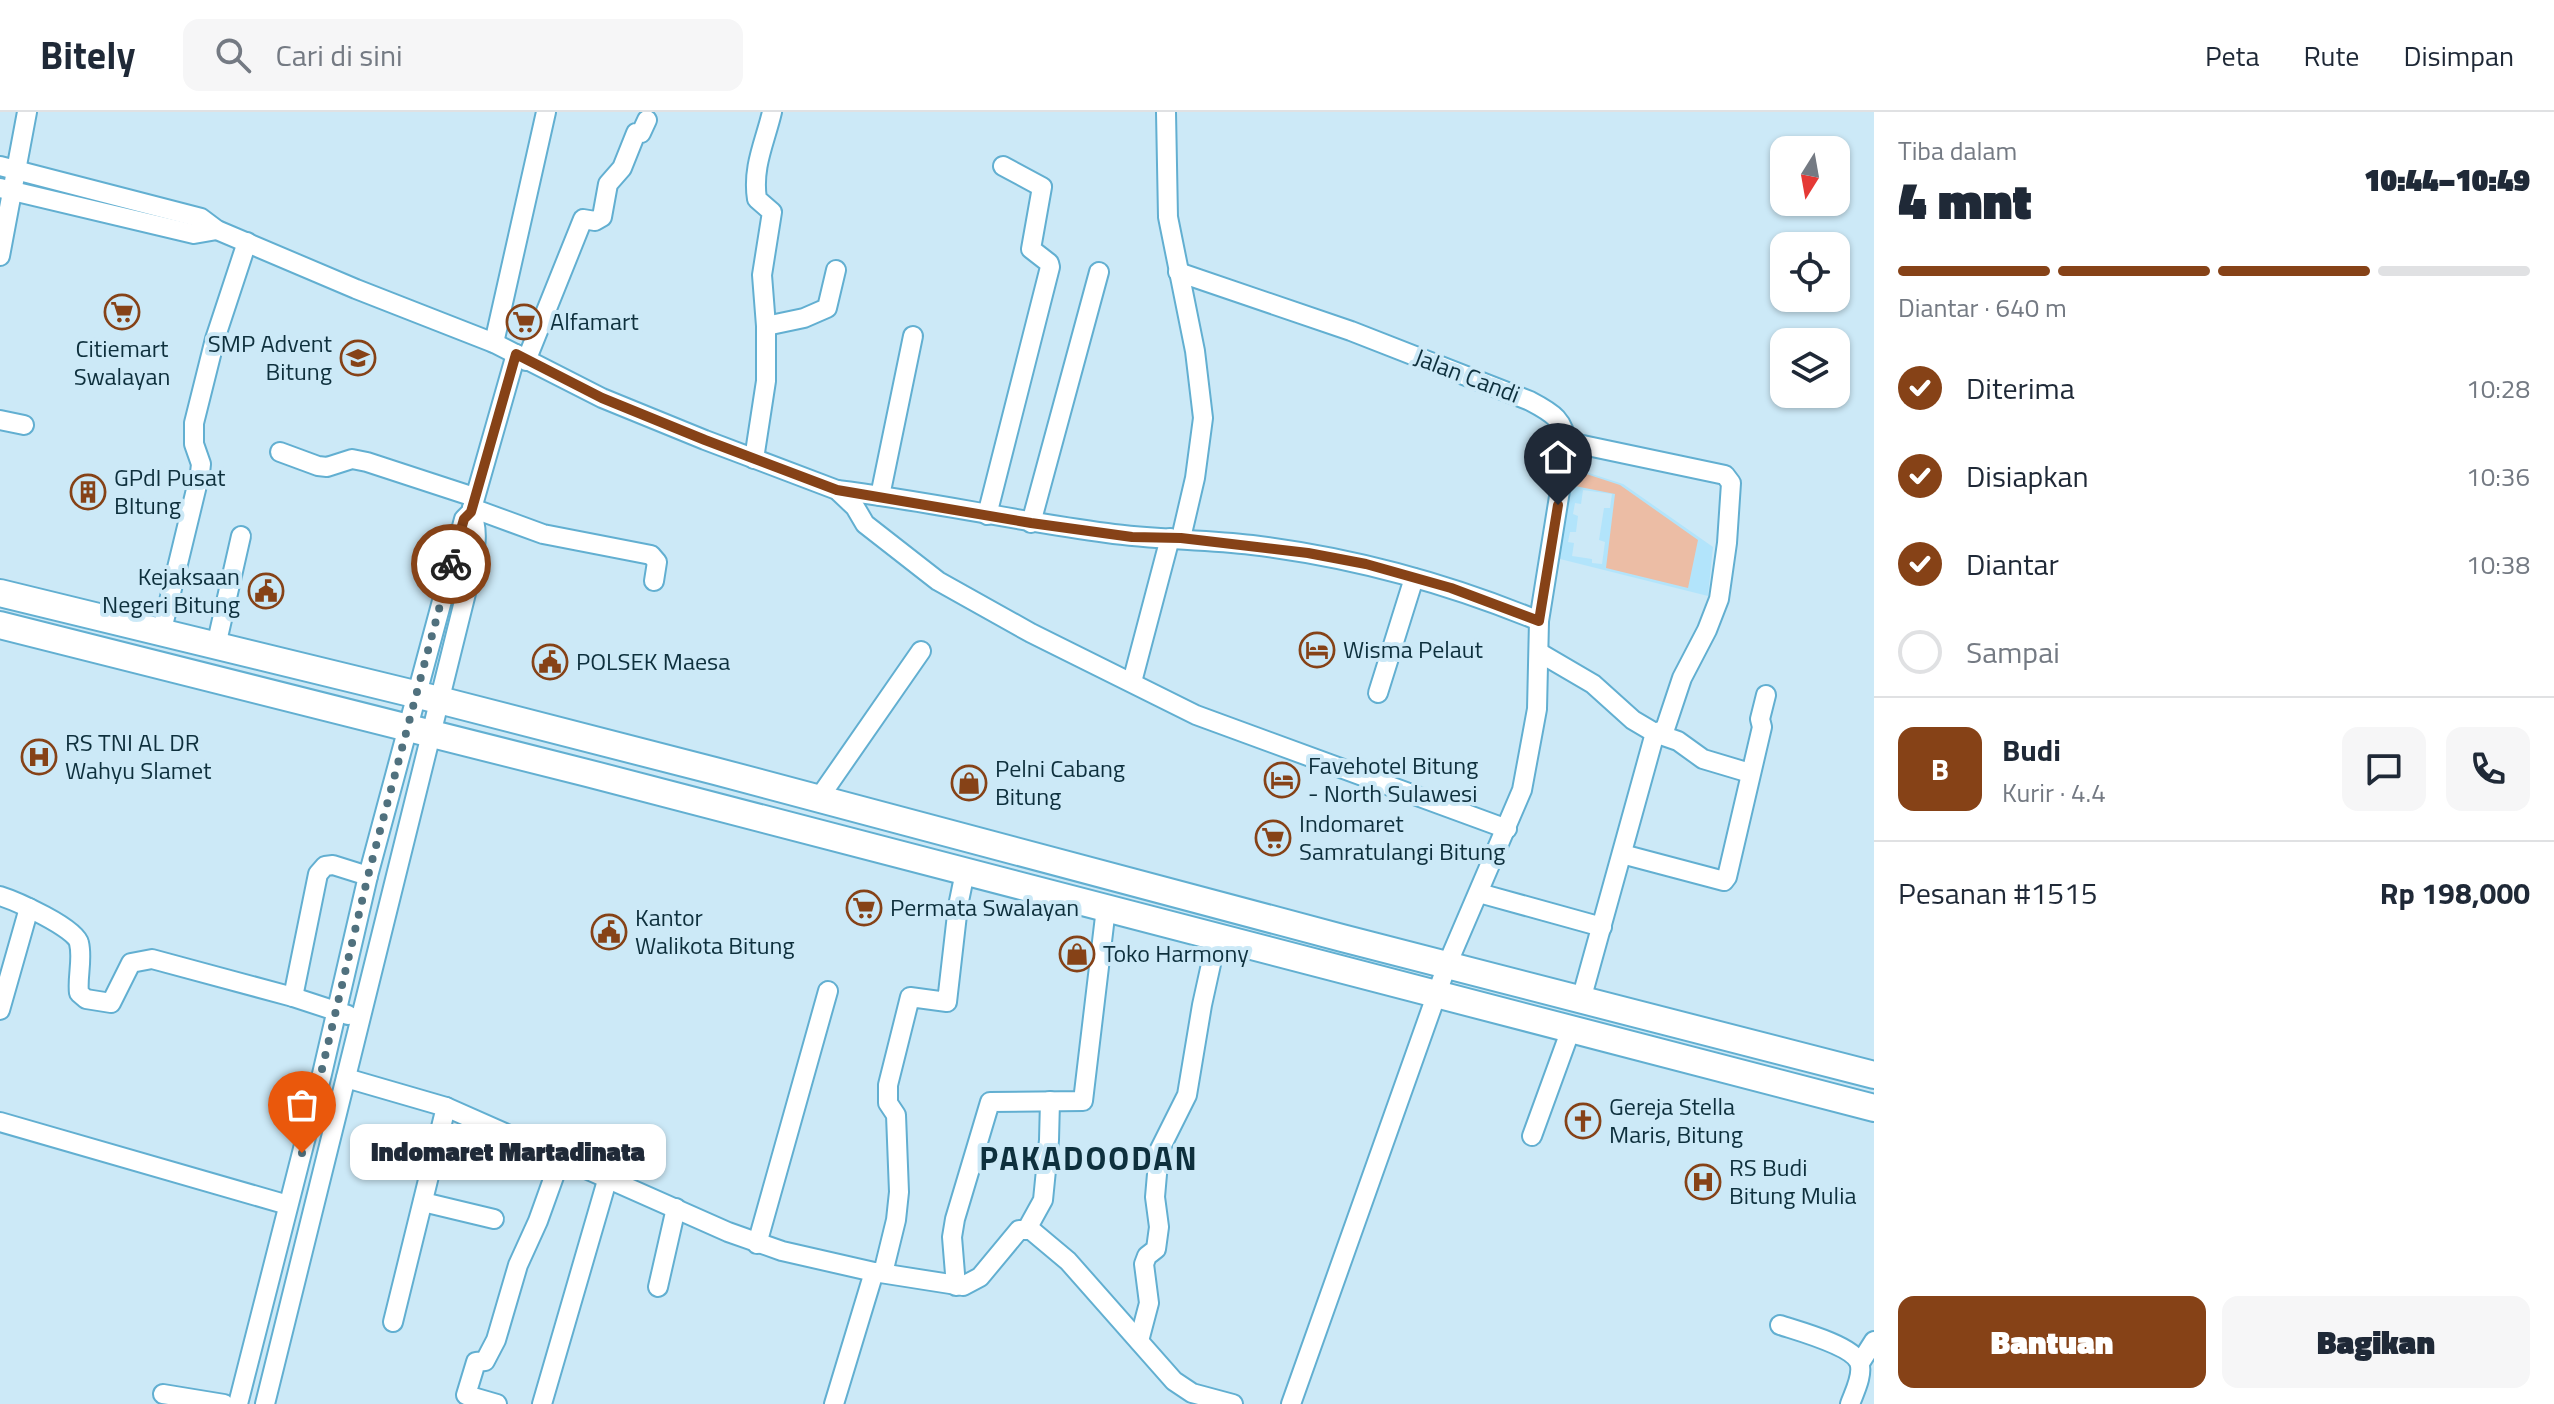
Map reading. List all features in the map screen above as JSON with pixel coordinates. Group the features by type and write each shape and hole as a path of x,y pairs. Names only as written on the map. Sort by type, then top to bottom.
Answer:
{"highway":[{"path":"0,593 428,697 1874,1075"},
{"path":"0,625 419,730 1874,1108"},
{"path":"120,657 126,625"},
{"path":"1839,1099 1848,1069"}],"street":[{"path":"0,256 9,168 27,112"},
{"path":"494,343 546,112"},
{"path":"754,459 766,381 762,275 772,212 757,199 755,189 761,146 772,112"},
{"path":"1132,682 1195,478 1203,418 1195,351 1168,217 1166,112"},
{"path":"238,1404 368,876 428,697 439,613 464,519 472,506 521,358 583,219 595,221 602,217 608,184 622,168 636,133 641,133 647,120"},
{"path":"987,515 1050,267 1031,249 1042,187 1003,166"},
{"path":"9,168 201,218 217,230 494,343 602,398 837,490 1132,537 1175,538 1308,553 1366,564 1414,578 1539,621"},
{"path":"7,190 194,234 217,230"},
{"path":"161,634 200,473 201,464 194,444 194,423 215,339 247,242"},
{"path":"766,326 804,318 827,308 836,270"},
{"path":"1031,523 1099,272"},
{"name":"Jalan Candi","path":"1178,272 1351,331 1530,401 1558,419 1566,432 1567,447"},
{"path":"880,496 913,336"},
{"path":"0,420 24,425"},
{"path":"1291,1404 1436,994 1522,790 1537,709 1539,621 1567,447 1578,444 1725,475 1730,479 1727,543 1719,599 1678,689 1665,729 1655,733"},
{"path":"280,452 318,466 327,467 352,459 367,462 543,534 651,555 657,562 654,581"},
{"path":"837,490 855,507 865,524 938,581 1031,633 1221,726 1507,829"},
{"path":"265,1404 361,1019 419,730 428,697 459,618 477,535 472,506"},
{"path":"216,646 241,536"},
{"path":"1378,693 1414,578"},
{"path":"439,613 459,618"},
{"path":"819,798 921,651"},
{"path":"1540,653 1583,677 1633,720 1655,733 1678,741 1703,759 1750,773"},
{"path":"1622,854 1724,881 1762,727 1760,719 1766,695"},
{"path":"1581,1000 1655,733"},
{"path":"293,997 318,874 325,866 333,865 368,876"},
{"path":"834,1404 894,1228 899,1192 896,1115 888,1103 888,1085 910,997 947,1002 965,872"},
{"path":"1479,893 1602,927"},
{"path":"0,896 29,908 75,935 80,946 79,993 86,999 111,1003 131,963 152,959 361,1019"},
{"path":"0,1010 29,908"},
{"path":"956,1286 952,1237 955,1219 990,1102 1083,1101 1106,908"},
{"path":"1139,1341 1149,1303 1144,1264 1147,1256 1156,1249 1159,1227 1155,1197 1159,1151 1187,1095 1217,937"},
{"path":"757,1244 828,991"},
{"path":"1532,1136 1571,1029"},
{"path":"346,1078 446,1107 757,1244 878,1273 956,1286 970,1285 1019,1230 1027,1229 1040,1236 1068,1261 1163,1371 1192,1393 1233,1404"},
{"path":"1027,1229 1043,1200 1050,1101"},
{"path":"393,1322 446,1107"},
{"path":"0,1122 288,1205"},
{"path":"497,1404 466,1395 476,1362 485,1361 496,1340 518,1265 561,1157"},
{"path":"542,1404 608,1177"},
{"path":"423,1202 494,1219"},
{"path":"658,1287 676,1208"},
{"path":"1780,1325 1830,1342 1853,1354 1860,1363"},
{"path":"253,1339 278,1346"},
{"path":"1850,1404 1858,1383 1860,1363 1874,1341"},
{"path":"163,1394 224,1404"}],"shaded area":[{"path":"1567,466 1623,484 1713,547 1708,596 1552,557","holes":["1583,490 1612,494 1610,508 1604,508 1599,540 1605,542 1602,564 1572,556 1574,543 1568,542 1570,532 1576,532 1578,516 1573,514 1575,503 1581,504"]},
{"path":"1568,468 1620,485 1698,540 1688,588 1606,568 1615,494 1565,484"}],"way so far":[{"path":"302,1153 368,876 451,564"}],"place":[{"name":"Citiemart Swalayan","path":"122,312"},
{"name":"Alfamart","path":"524,322"},
{"name":"SMP Advent Bitung","path":"358,358"},
{"name":"GPdI Pusat BItung","path":"88,492"},
{"name":"Kejaksaan Negeri Bitung","path":"266,591"},
{"name":"Wisma Pelaut","path":"1317,650"},
{"name":"POLSEK Maesa","path":"550,662"},
{"name":"RS TNI AL DR Wahyu Slamet","path":"39,757"},
{"name":"Favehotel Bitung - North Sulawesi","path":"1282,780"},
{"name":"Pelni Cabang Bitung","path":"969,783"},
{"name":"Indomaret Samratulangi Bitung","path":"1273,838"},
{"name":"Permata Swalayan","path":"864,908"},
{"name":"Kantor Walikota Bitung","path":"609,932"},
{"name":"Toko Harmony","path":"1077,954"},
{"name":"Gereja Stella Maris, Bitung","path":"1583,1121"},
{"name":"Indomaret Martadinata","path":"302,1153"},
{"name":"RS Budi Bitung Mulia","path":"1703,1182"}],"district":[{"name":"PAKADOODAN","path":"1089,1159"}],"route":[{"path":"451,564 464,519 471,512 516,354 602,398 837,490 1132,537 1249,544 1308,553 1366,564 1451,588 1539,621 1558,505"}]}
